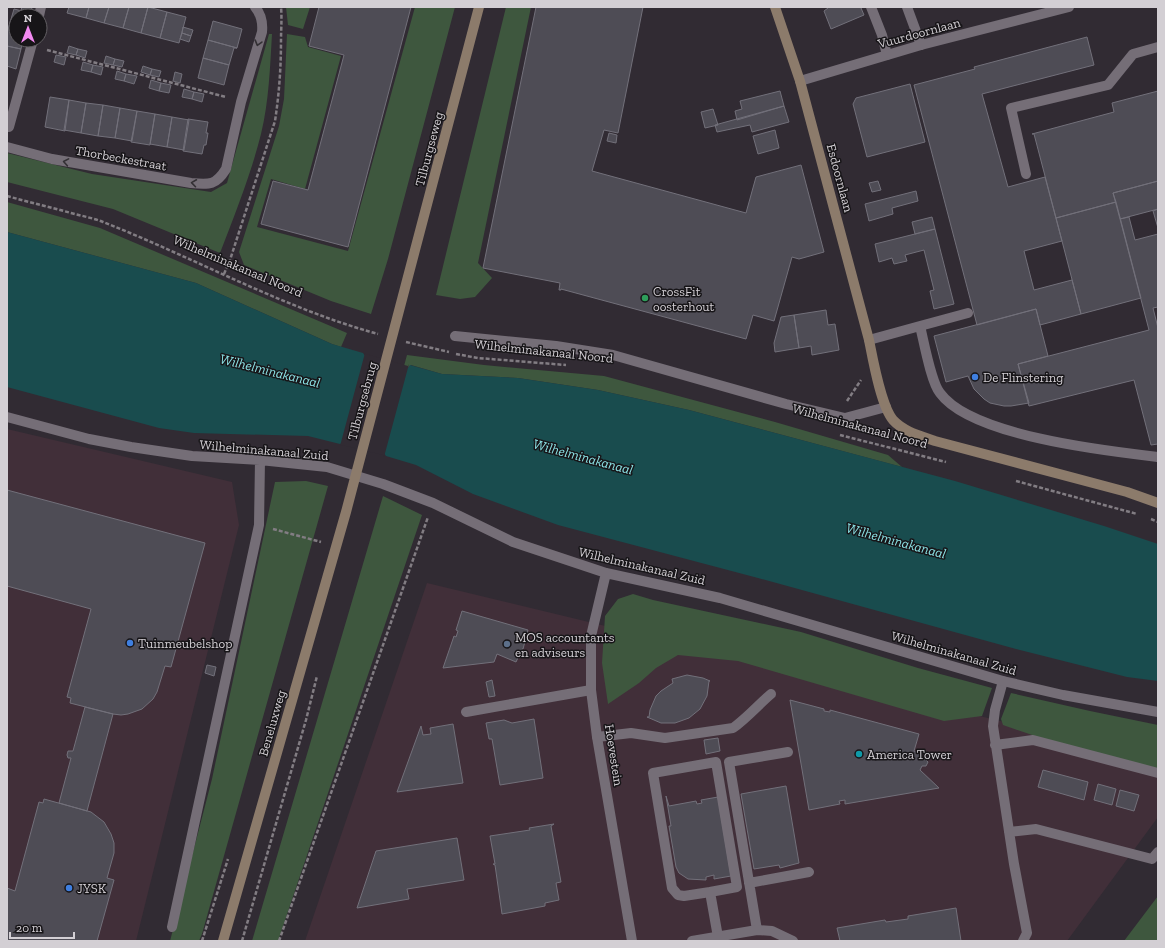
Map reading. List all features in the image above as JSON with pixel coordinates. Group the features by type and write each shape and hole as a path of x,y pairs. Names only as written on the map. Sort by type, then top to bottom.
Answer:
{"main road":[{"name":"Tilburgseweg","path":"403,297 480,7"},
{"name":"Esdoornlaan","path":"775,7 800,81 886,407"},
{"name":"Tilburgsebrug","path":"346,512 403,297"},
{"name":"Wilhelminakanaal Noord","path":"886,407 893,421 911,433 987,456 1127,492 1158,502"},
{"name":"Beneluxweg","path":"223,941 346,512"}],"street":[{"path":"241,102 262,32 260,13 255,7"},
{"path":"871,7 888,55"},
{"path":"907,7 921,45"},
{"name":"Vuurdoornlaan","path":"800,81 1039,11 1069,7"},
{"path":"1026,174 1011,108 1108,85 1133,54 1158,47"},
{"path":"9,127 31,48"},
{"name":"Thorbeckestraat","path":"7,147 52,159 202,184 213,183 221,177 226,169 241,102"},
{"path":"869,340 968,313"},
{"path":"920,326 932,373 939,393 953,407 975,419 1016,432 1070,445 1158,457"},
{"name":"Wilhelminakanaal Noord","path":"455,336 556,346 613,355 786,404 845,418 886,407"},
{"name":"Wilhelminakanaal Zuid","path":"7,417 89,439 131,447 192,456 260,460 327,467 383,484 433,503 513,542 606,573 720,598 1003,681 1063,695 1158,712"},
{"path":"172,927 259,525 260,460"},
{"name":"Hoevestein","path":"606,573 591,636 592,690 597,737 632,941"},
{"path":"1003,681 995,710 993,726 1009,832 1027,933 1023,941"},
{"path":"466,712 592,690"},
{"path":"597,737 631,733 665,738 733,728 771,694"},
{"path":"996,745 1032,740 1158,773"},
{"path":"757,930 729,762 788,752"},
{"path":"716,762 737,887 710,892 684,896 678,895 672,888 653,773 716,762"},
{"path":"1009,832 1036,829 1152,859 1158,852"},
{"path":"749,883 810,872"},
{"path":"710,892 718,937"},
{"path":"692,941 757,930 772,931 793,941"}],"path":[{"path":"224,274 237,239 275,121 279,88 282,28 281,7"},
{"path":"48,48 241,102"},
{"name":"Wilhelminakanaal Noord","path":"7,196 101,221 322,316 354,328 383,336"},
{"name":"Wilhelminakanaal Noord","path":"404,342 478,358 572,366"},
{"path":"845,418 846,402 860,384 873,358"},
{"name":"Wilhelminakanaal Noord","path":"838,434 947,463"},
{"path":"1012,480 1143,516"},
{"path":"279,941 433,503"},
{"path":"1150,519 1158,522"},
{"path":"259,525 321,542"}],"shaded area":[{"path":"7,429 232,482 239,525 136,941 7,941"},
{"path":"427,583 1158,759 1158,817 1067,941 305,941"}],"green space":[{"path":"286,7 310,7 303,29 288,25"},
{"path":"415,7 455,7 388,259 371,314 331,301 244,265 239,252 279,126 284,99 287,34 305,37 308,47 341,56 305,189 271,179 257,227 348,251"},
{"path":"506,7 531,7 478,263 492,278 475,297 460,299 436,295"},
{"path":"269,34 272,34 269,84 261,134 248,179 220,253 113,209 7,182 7,153 92,174 211,192 227,183"},
{"path":"7,202 100,228 347,333 341,347 196,283 7,232"},
{"path":"407,355 484,365 604,376 775,422 888,455 902,467 689,410 598,390 518,378 442,374 411,365 408,368 404,366"},
{"path":"306,481 328,486 202,934 199,941 170,941 212,779 275,482"},
{"path":"383,496 422,515 278,941 252,941"},
{"path":"633,594 653,600 801,632 918,668 992,688 982,716 944,721 738,661 678,655 656,668 639,683 608,704 602,663 605,616 618,599"},
{"path":"1011,693 1158,725 1158,774 1003,725 1001,719"},
{"path":"1158,896 1158,941 1124,941"}],"water":[{"name":"Wilhelminakanaal","path":"7,232 196,283 332,344 363,353 365,356 408,368 410,365 442,374 518,378 598,390 689,410 955,481 1158,544 1158,681 1127,677 1016,649 558,525 473,494 416,465 386,456 384,453 308,436 194,433 159,428 7,387"}],"pier":[{"path":"365,353 408,366 409,364 384,457 383,455 342,445 340,446"}],"building":[{"path":"22,7 32,7 32,8"},
{"path":"69,7 89,7 86,18 67,13"},
{"path":"89,7 109,7 104,23 86,18"},
{"path":"109,7 129,7 123,28 104,23"},
{"path":"129,7 148,7 141,33 123,28"},
{"path":"148,7 167,12 160,38 141,33"},
{"path":"319,7 411,7 348,247 261,224 273,181 308,190 344,55 309,46"},
{"path":"536,7 643,7 618,133 604,130 592,171 746,213 756,177 801,165 824,252 799,259 792,257 774,321 753,315 746,339 561,289 559,290 560,283 483,268"},
{"path":"828,7 864,7 861,8 864,15 831,29 824,11"},
{"path":"167,12 186,17 179,43 160,38"},
{"path":"213,21 242,29 237,48 208,40"},
{"path":"183,27 193,30 191,36 182,33"},
{"path":"8,30 8,46 7,46"},
{"path":"182,33 191,36 189,42 180,39"},
{"path":"1087,37 1094,65 982,94 1008,187 1045,177 1062,241 1024,251 1034,290 1072,280 1081,314 1040,325 1036,309 977,325 914,85 975,69 974,67"},
{"path":"208,40 237,48 234,48 229,65 203,58"},
{"path":"7,46 8,48 21,49 16,69 7,66"},
{"path":"69,46 78,49 76,55 67,53"},
{"path":"78,49 87,51 85,58 76,55"},
{"path":"56,55 66,57 64,65 54,62"},
{"path":"106,56 115,59 113,65 104,63"},
{"path":"203,58 229,65 224,85 198,78"},
{"path":"115,59 124,61 122,67 113,65"},
{"path":"83,62 93,65 91,72 81,70"},
{"path":"93,65 103,67 101,75 91,72"},
{"path":"143,66 152,69 150,75 141,72"},
{"path":"152,69 161,71 159,77 150,75"},
{"path":"117,71 126,74 124,81 115,79"},
{"path":"175,72 182,74 180,83 173,81"},
{"path":"126,74 137,76 134,84 124,81"},
{"path":"151,80 161,83 159,91 149,88"},
{"path":"161,83 171,85 169,93 159,91"},
{"path":"910,84 925,142 867,157 853,104 856,98"},
{"path":"184,89 194,92 192,99 182,97"},
{"path":"780,91 784,106 737,120 735,111 742,109 740,101"},
{"path":"1158,91 1158,181 1113,193 1116,202 1056,218 1034,134 1032,134 1114,112 1112,103"},
{"path":"194,92 204,94 202,102 192,99"},
{"path":"50,97 69,100 65,131 45,127"},
{"path":"69,100 86,103 81,133 64,130"},
{"path":"86,103 103,105 98,136 81,133"},
{"path":"103,105 120,108 115,138 98,136"},
{"path":"784,106 789,122 752,132 750,125 717,132 715,125"},
{"path":"120,108 137,111 132,141 115,138"},
{"path":"713,109 718,125 705,128 701,112"},
{"path":"137,111 155,114 150,145 131,142"},
{"path":"155,114 172,117 167,147 150,144"},
{"path":"172,117 189,120 184,150 167,147"},
{"path":"188,119 208,122 206,145 204,145 202,154 183,151"},
{"path":"775,130 779,148 758,154 753,136"},
{"path":"609,133 617,135 616,143 607,141"},
{"path":"878,181 881,190 872,192 869,183"},
{"path":"1158,181 1158,209 1120,219 1113,193"},
{"path":"916,191 918,201 892,208 893,214 869,221 865,204"},
{"path":"1116,202 1141,298 1081,314 1056,218"},
{"path":"1158,209 1158,228 1153,211"},
{"path":"932,217 935,229 915,234 912,222"},
{"path":"1129,217 1135,240 1158,234 1158,307 1153,308 1158,328 1158,444 1151,445 1134,380 1029,406 1018,364 1149,330 1120,219"},
{"path":"935,229 954,304 934,309 930,291 934,290 924,250 905,255 907,261 894,264 892,258 879,262 875,244"},
{"path":"1036,309 1048,356 1018,364 1029,403 1004,406 990,403 974,389 968,376 946,382 934,336"},
{"path":"826,310 828,325 835,324 839,350 812,355 811,346 799,348 794,315"},
{"path":"794,315 799,348 775,352 774,343 781,317"},
{"path":"7,490 205,543 171,667 165,666 157,692 153,699 142,709 121,715 70,703 71,698 67,697 91,609 7,586"},
{"path":"462,611 528,630 523,649 516,662 497,654 494,662 443,668 454,636 456,637 458,631 456,630"},
{"path":"207,665 216,667 214,676 205,673"},
{"path":"687,675 710,681 707,696 700,709 689,718 675,723 661,723 647,717 649,717 650,710 656,696 673,683 672,679"},
{"path":"492,680 495,696 489,697 486,682"},
{"name":"America Tower","path":"790,700 824,709 824,711 830,712 830,710 919,734 914,751 920,755 923,760 925,759 928,762 926,766 922,766 920,770 939,788 845,804 845,800 839,801 840,804 809,810"},
{"path":"85,707 113,714 87,811 59,803 71,758 68,758 68,751 73,751"},
{"path":"534,719 543,778 500,785 492,739 489,739 486,723 504,720 512,723"},
{"path":"453,724 463,783 397,792 421,726 423,735 431,734 430,728"},
{"path":"718,738 720,751 706,754 704,740"},
{"path":"1043,770 1088,782 1084,800 1038,787"},
{"path":"1098,784 1116,789 1112,805 1094,800"},
{"path":"786,786 799,863 780,868 779,865 754,869 741,794"},
{"path":"1120,790 1139,795 1134,811 1116,806"},
{"path":"666,796 669,806 696,801 697,804 702,803 701,800 718,797 731,876 714,879 714,875 706,877 706,880 688,879 679,873 676,867 669,826 671,826"},
{"path":"44,799 91,812 104,822 111,834 114,843 114,853 107,878 114,880 97,941 7,941 7,888 15,891 39,802 43,803"},
{"path":"554,824 551,826 561,882 556,883 559,900 545,903 545,906 502,914 495,865 493,864 495,864 490,836 530,830 529,828"},
{"path":"457,838 464,880 407,889 409,899 357,908 376,851"},
{"path":"956,908 961,941 840,941 837,928 885,920 886,922 908,919 908,916"}],"place":[{"name":"CrossFit oosterhout","path":"645,298"},
{"name":"De Flinstering","path":"975,377"},
{"name":"Tuinmeubelshop","path":"130,643"},
{"name":"MOS accountants en adviseurs","path":"507,644"},
{"name":"America Tower","path":"859,754"},
{"name":"JYSK","path":"69,888"}]}
